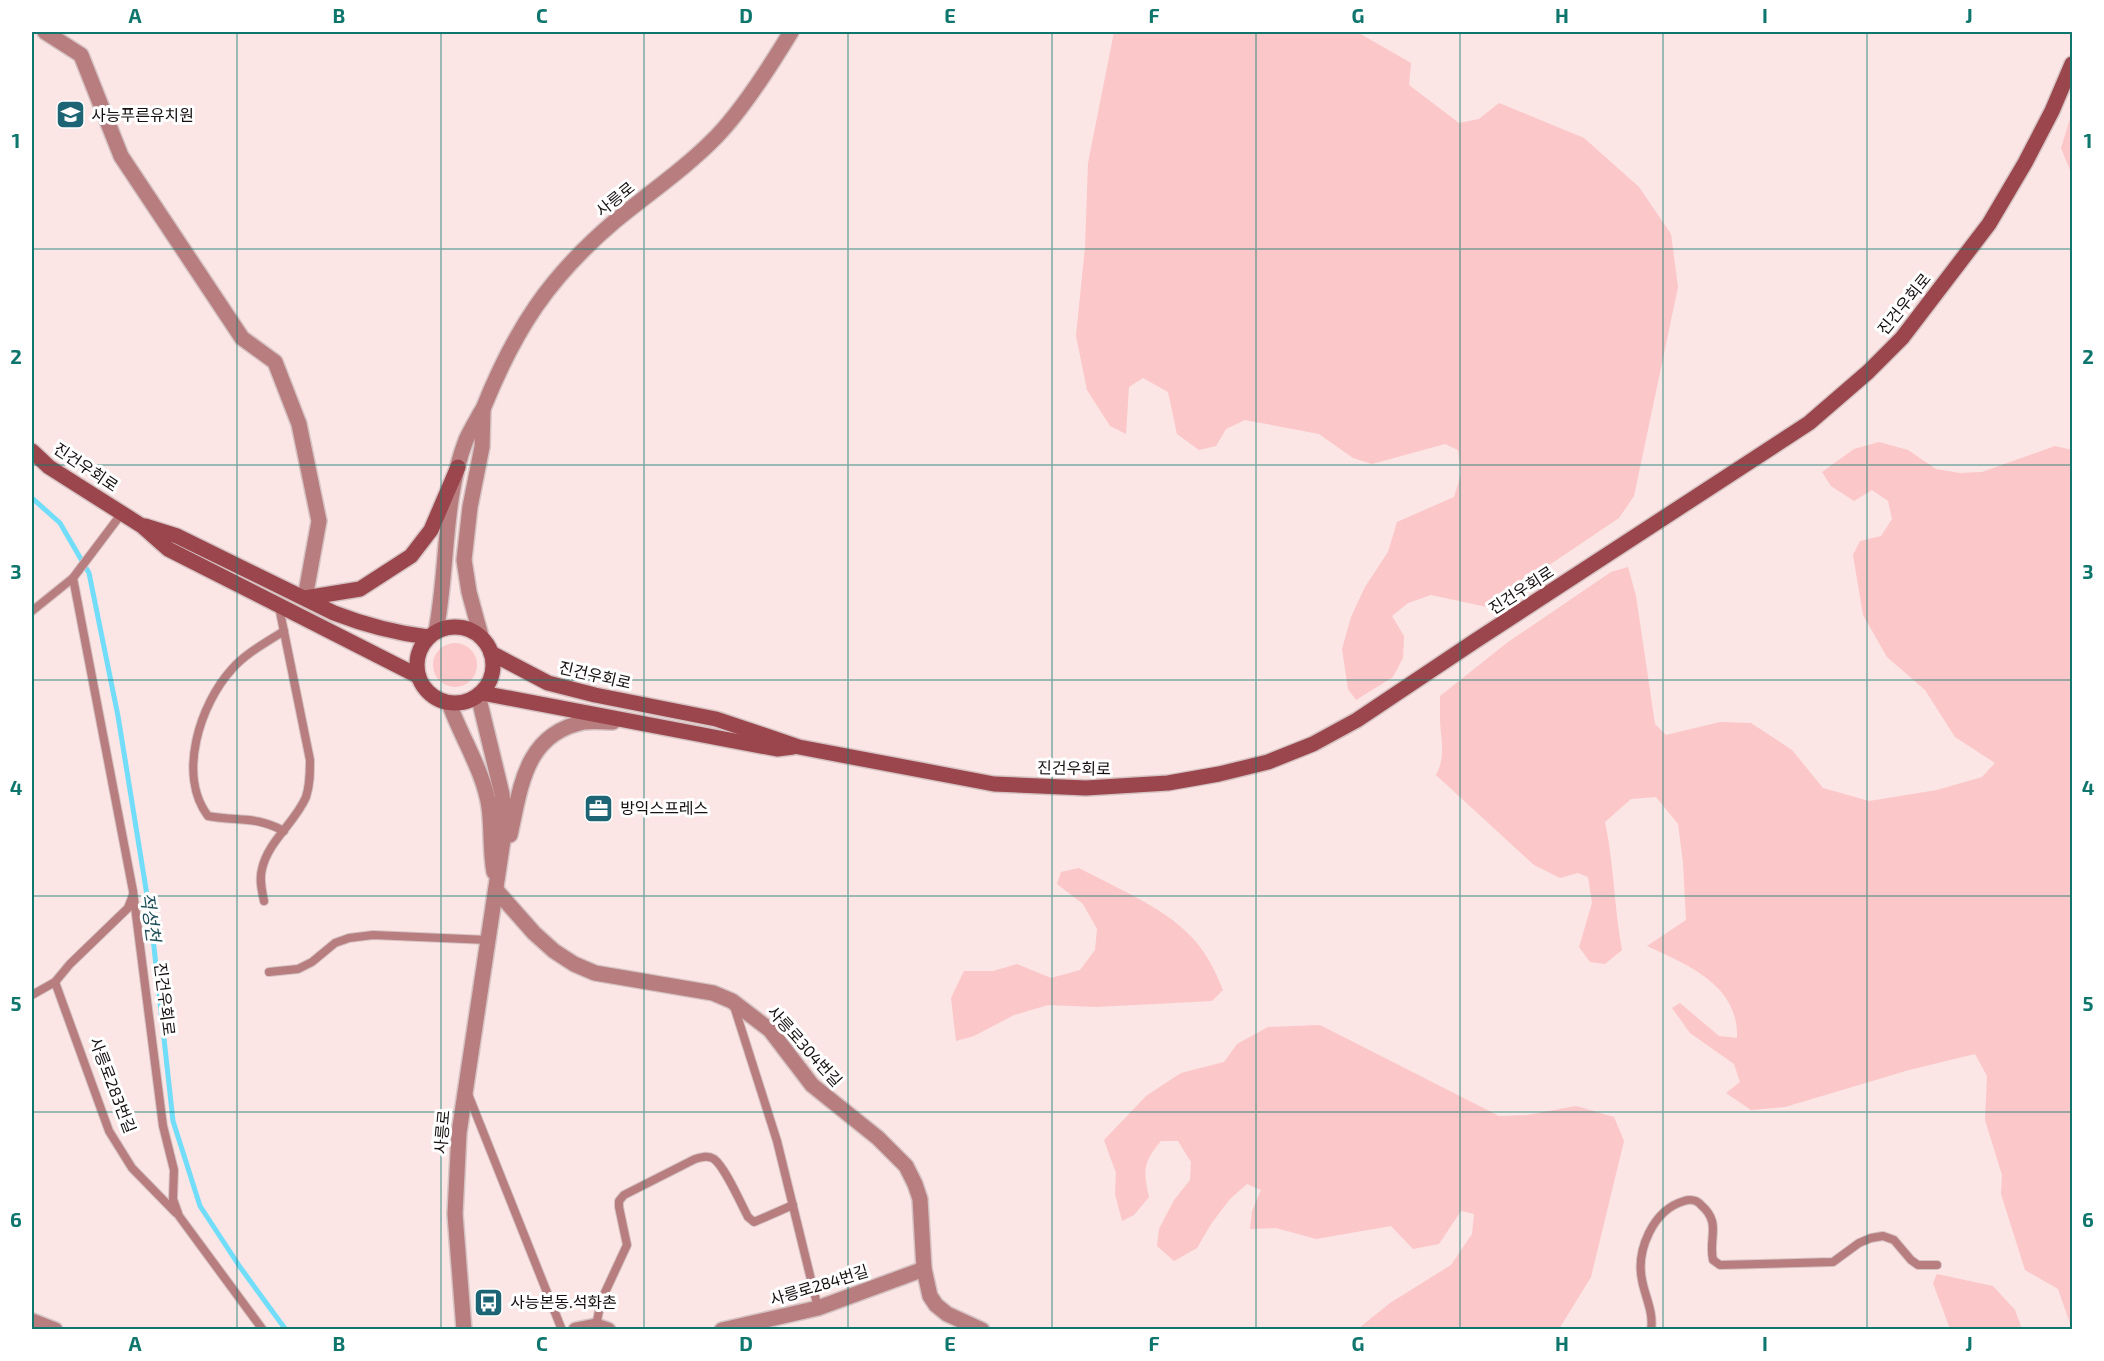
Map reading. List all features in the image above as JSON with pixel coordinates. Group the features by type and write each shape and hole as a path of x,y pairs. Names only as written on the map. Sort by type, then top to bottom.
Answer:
{"main road":[{"name":"진건우회로","path":"492,653 548,682 596,695 716,719 799,747 994,784 1086,788 1168,783 1268,762 1313,744 1357,720 1809,423 1868,372 1902,338 1989,224 2047,122 2073,64"},
{"name":"진건우회로","path":"32,451 49,467 142,525 168,549 418,676"},
{"path":"304,598 360,589 411,556 430,530 458,468"},
{"name":"진건우회로","path":"142,525 177,536 359,623 399,634 432,634"},
{"path":"454,626 468,628 481,636 489,647 494,661 493,675 480,694 463,703 449,703 436,698 425,689 418,676 416,662 420,648 432,634 454,626"},
{"name":"진건우회로","path":"480,694 777,749 799,747"}],"street":[{"path":"45,32 81,55 121,156 243,338 275,362 299,424 319,521 304,598"},
{"name":"사릉로","path":"432,634 441,608 458,468 467,439 483,409 504,358 519,331 554,282 583,249 718,136 750,94 791,32"},
{"name":"사릉로","path":"481,636 469,592 464,560 470,507 482,447 483,409"},
{"name":"사릉로","path":"464,1329 455,1214 459,1133 505,827 502,794 480,694"},
{"name":"사릉로","path":"449,703 476,763 489,806 491,854 496,890"},
{"path":"496,890 527,765 542,744 566,728 586,722 632,722"},
{"name":"사릉로304번길","path":"496,890 534,933 554,951 574,964 595,973 713,993 732,1001 770,1030 812,1085 878,1138 906,1166 920,1199 927,1287 936,1305 947,1314 982,1329"},
{"name":"사릉로284번길","path":"722,1329 818,1308 924,1269"},
{"path":"32,1321 56,1329"},
{"path":"576,1329 602,1328"}],"lane":[{"name":"진건우회로","path":"32,611 73,578 122,513"},
{"name":"진건우회로","path":"73,578 134,891 163,1126 174,1170 173,1199 179,1216 263,1329"},
{"path":"264,902 261,883 262,869 269,850 294,818 310,784 310,760 279,606"},
{"path":"284,631 232,668 222,681 197,734 192,778 199,805 208,816 254,819 284,831"},
{"path":"32,995 55,982 70,964 128,908 134,891"},
{"path":"269,972 298,969 312,962 335,944 349,938 374,935 488,940"},
{"name":"사릉로283번길","path":"55,982 109,1131 132,1168 179,1216"},
{"path":"732,1001 777,1141 818,1308"},
{"path":"465,1086 562,1329"},
{"path":"602,1328 601,1301 627,1245 619,1207 619,1201 624,1195 704,1156 713,1159 721,1167 748,1217 754,1222 793,1205"},
{"path":"1651,1329 1652,1319 1640,1268 1642,1253 1648,1234 1664,1212 1675,1204 1688,1200 1698,1202 1712,1217 1714,1229 1711,1252 1713,1260 1720,1265 1833,1262 1859,1243 1883,1236 1894,1240 1918,1265 1937,1265"}],"shaded area":[{"path":"1114,32 1357,32 1411,63 1409,85 1459,123 1479,119 1499,103 1584,138 1639,187 1671,234 1678,287 1634,496 1619,518 1487,607 1431,595 1408,603 1392,616 1404,636 1403,658 1393,677 1356,700 1348,689 1342,649 1351,617 1365,587 1388,552 1397,522 1454,497 1461,474 1458,450 1445,444 1372,464 1353,458 1319,434 1245,420 1226,429 1216,446 1199,450 1177,434 1168,392 1143,378 1129,387 1126,434 1110,426 1087,390 1076,336 1085,247 1088,163"},
{"path":"2072,112 2072,175 2061,148"},
{"path":"1879,442 1908,450 1936,469 1960,473 1982,472 2055,446 2072,450 2072,1329 2058,1289 2025,1270 2001,1194 2002,1175 1985,1120 1987,1076 1975,1054 1909,1070 1785,1107 1751,1110 1726,1093 1740,1082 1734,1064 1690,1033 1672,1008 1680,1003 1719,1036 1737,1038 1730,1004 1708,979 1694,969 1647,946 1686,920 1678,824 1656,797 1631,799 1605,822 1622,950 1605,964 1590,962 1579,947 1592,903 1588,877 1578,873 1560,878 1534,865 1436,775 1442,755 1440,696 1508,642 1611,572 1628,567 1636,596 1655,724 1666,735 1720,722 1751,723 1792,750 1823,788 1869,801 1937,790 1982,777 1995,763 1955,737 1925,690 1887,657 1863,615 1853,555 1860,541 1881,536 1892,519 1888,501 1872,490 1854,501 1831,486 1822,472 1854,449"},
{"path":"455,643 470,650 477,665 470,680 455,687 440,680 433,665 440,650"},
{"path":"1079,868 1157,909 1185,930 1204,953 1223,990 1212,1001 1096,1007 1048,1005 1014,1015 974,1036 956,1041 951,998 964,971 993,971 1017,964 1051,978 1080,970 1095,950 1097,929 1083,904 1057,884 1061,872"},
{"path":"1320,1025 1499,1116 1527,1115 1576,1106 1614,1117 1624,1141 1591,1277 1559,1329 1358,1329 1390,1303 1451,1265 1472,1234 1474,1214 1461,1211 1439,1244 1413,1249 1391,1226 1316,1239 1276,1228 1250,1229 1252,1211 1261,1190 1247,1184 1230,1199 1197,1248 1174,1261 1157,1246 1159,1229 1174,1200 1190,1180 1191,1162 1178,1141 1161,1141 1146,1167 1149,1197 1134,1215 1122,1221 1115,1194 1116,1173 1104,1140 1146,1096 1181,1073 1224,1062 1237,1044 1268,1027"},
{"path":"1937,1274 1993,1286 2015,1310 2022,1329 1950,1329 1933,1283"}],"waterway":[{"name":"적성천","path":"32,498 60,523 89,573 118,716 151,920 173,1121 200,1206 240,1267 286,1330"}],"place":[{"name":"사능푸른유치원","path":"70,115"},
{"name":"방익스프레스","path":"599,808"},
{"name":"사능본동.석화촌","path":"489,1302"}]}
